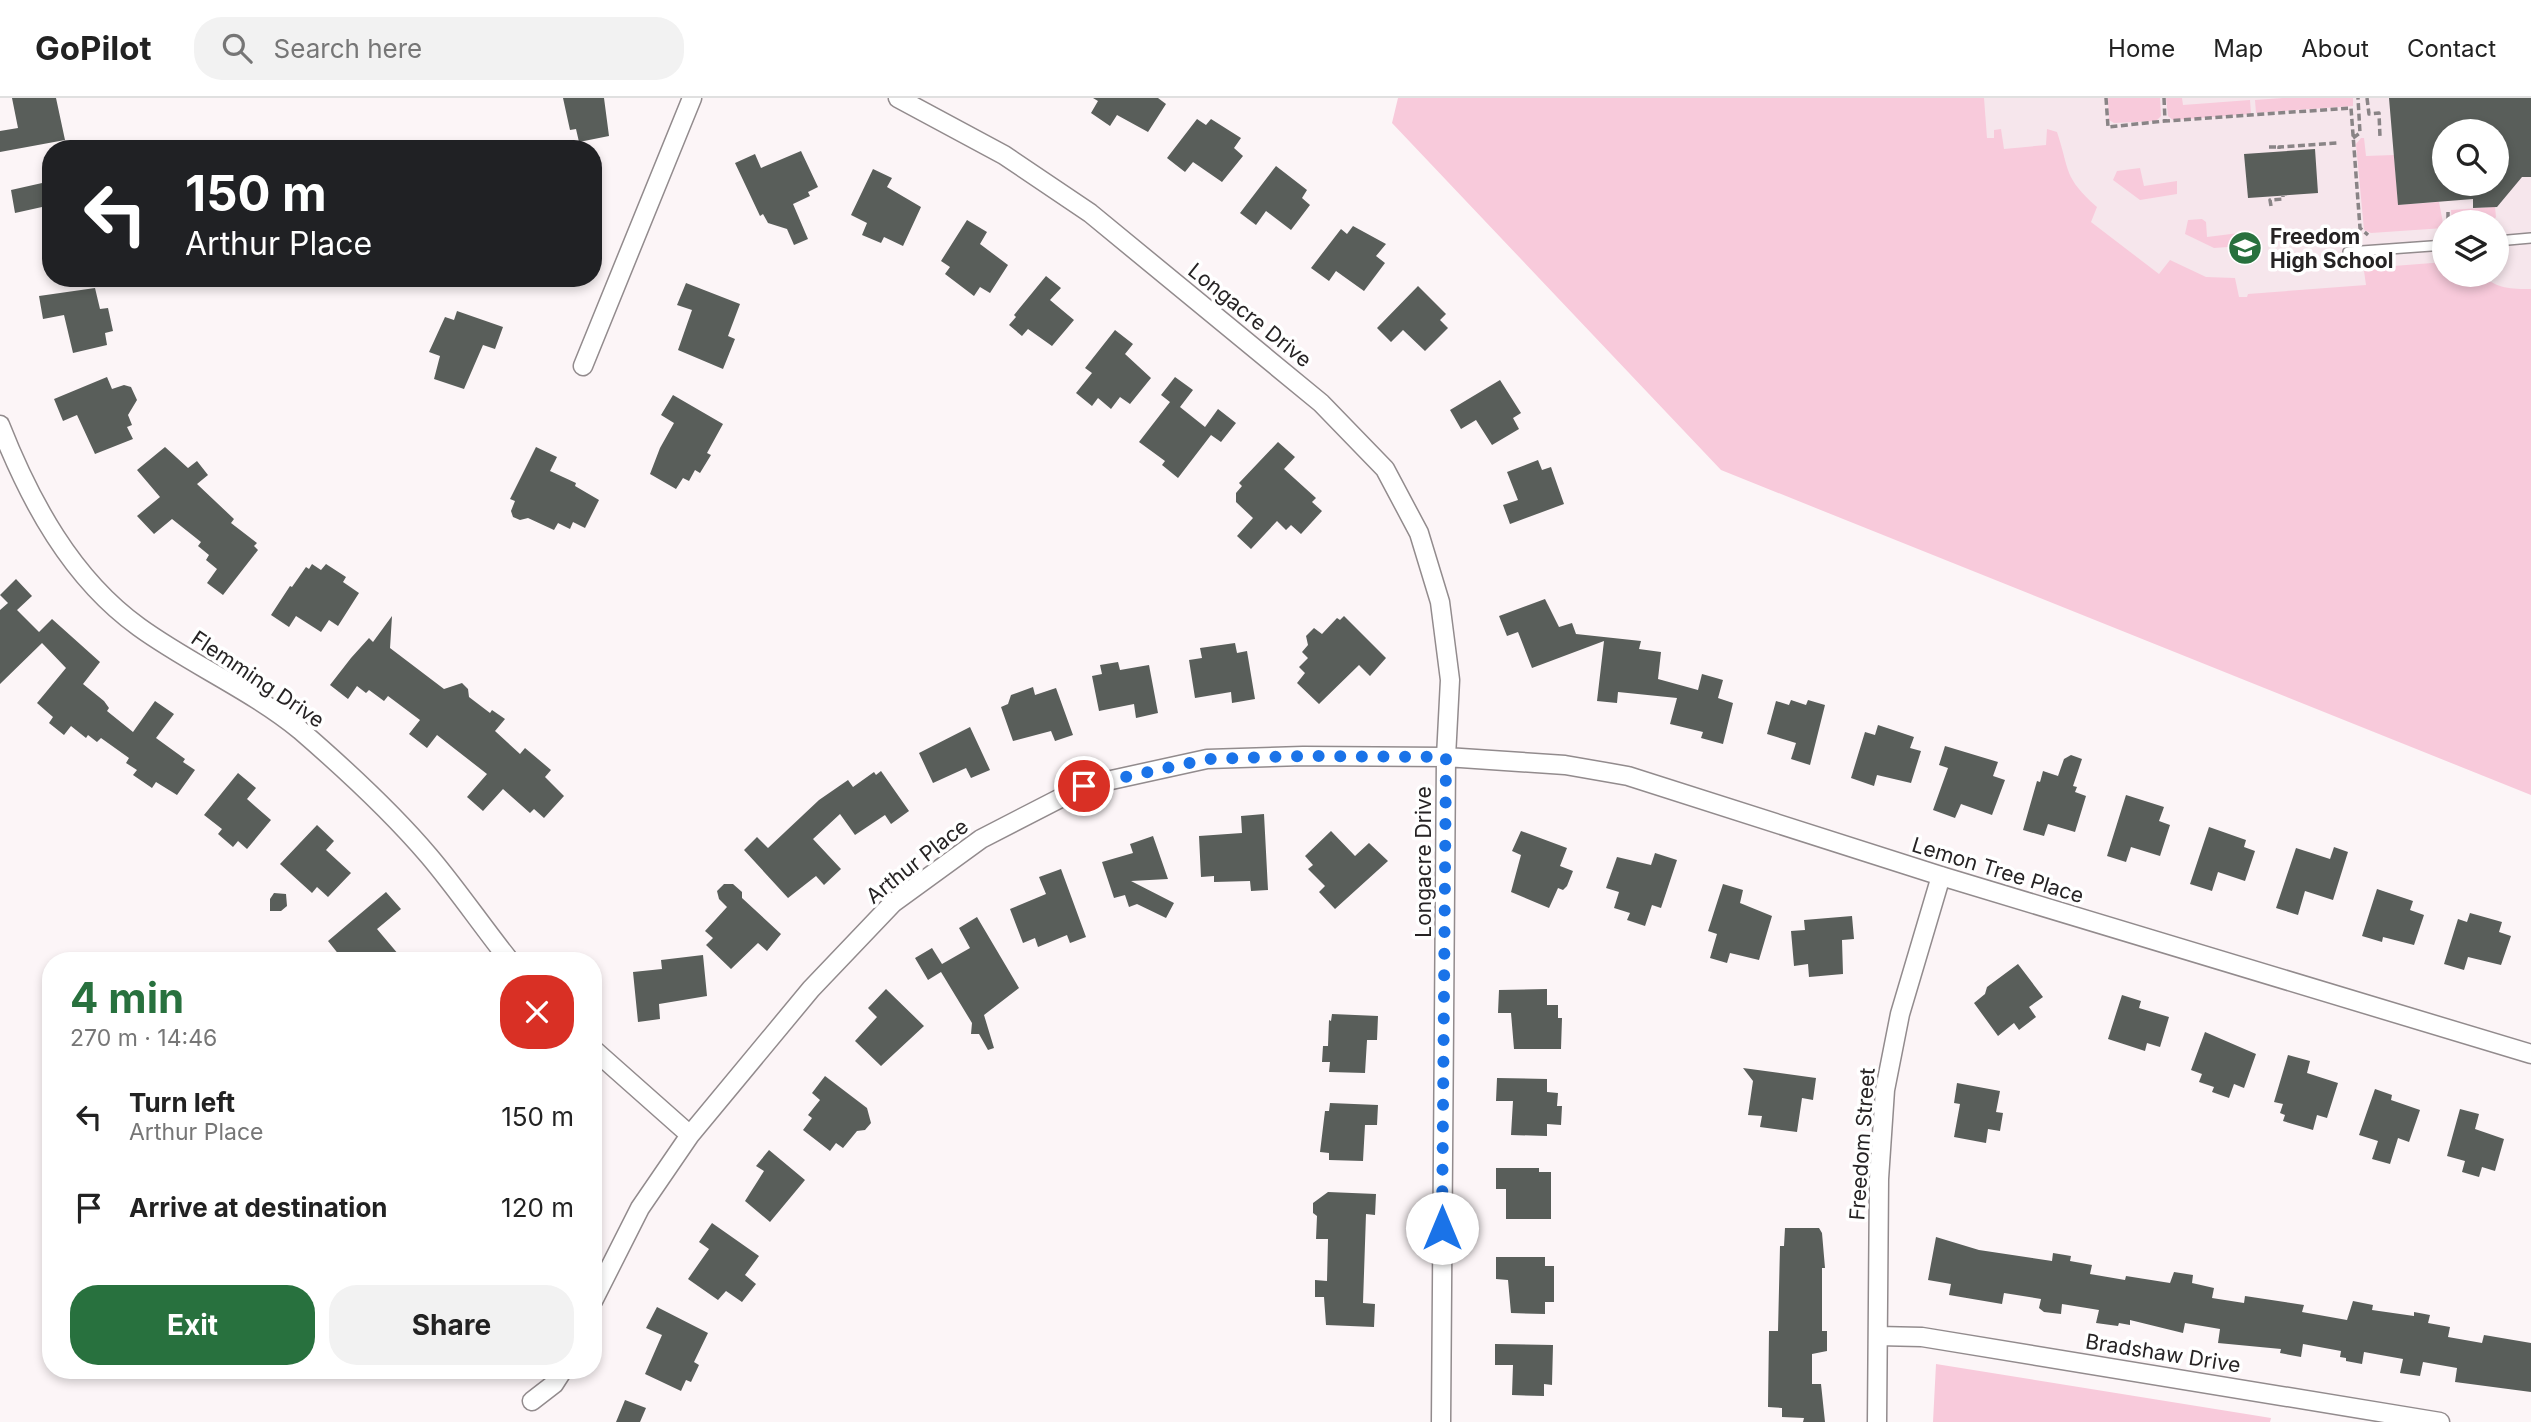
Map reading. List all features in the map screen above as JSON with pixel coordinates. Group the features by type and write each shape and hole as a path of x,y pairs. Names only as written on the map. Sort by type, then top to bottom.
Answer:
{"street":[{"path":"583,366 692,98"},
{"name":"Longacre Drive","path":"898,98 1004,155 1090,213 1321,403 1385,469 1419,533 1440,602 1450,680 1446,757 1440,1422"},
{"name":"Flemming Drive","path":"0,425 19,472 56,537 92,587 139,627 297,728 373,796 429,856 503,952"},
{"name":"Arthur Place","path":"602,1283 639,1208 690,1135 811,989 893,904 981,839 1084,786 1208,759 1303,756 1446,757"},
{"name":"Lemon Tree Place","path":"1446,757 1565,765 1628,776 1941,876 2531,1054"},
{"name":"Freedom Street","path":"1877,1422 1879,1179 1885,1090 1900,1014 1941,876"},
{"path":"602,1057 690,1135"},
{"name":"Bradshaw Drive","path":"1878,1336 1922,1337 2405,1419 2440,1422"},
{"path":"533,1401 557,1379"}],"lane":[{"path":"2509,240 2531,239"},
{"path":"2348,252 2432,245"}],"path":[{"path":"2106,98 2108,127 2351,108 2360,228 2372,236"},
{"path":"2164,98 2165,121"},
{"path":"2353,138 2360,133 2358,98"},
{"path":"2367,98 2368,114 2379,113 2381,137"},
{"path":"2269,147 2339,143"},
{"path":"2271,206 2270,200 2283,199 2283,196"}],"shaded area":[{"path":"1398,98 1984,98 1987,138 1994,138 1994,130 2001,129 2004,149 2046,145 2047,129 2057,132 2069,173 2078,188 2097,207 2091,222 2159,274 2170,260 2206,277 2235,278 2239,297 2247,297 2248,294 2366,285 2364,271 2368,268 2432,263 2432,287 2531,289 2531,795 1721,470 1392,123"},
{"name":"Freedom High School","path":"1918,98 2531,98 2531,402 2284,366"},
{"path":"2108,98 2160,98 2161,116 2156,121 2114,123 2109,120"},
{"path":"2166,98 2182,98 2183,105 2250,100 2251,114 2173,120 2168,116"},
{"path":"2353,98 2353,106 2256,113 2255,100"},
{"path":"2364,138 2366,156 2394,155 2398,205 2439,202 2441,210 2432,210 2432,229 2371,233 2364,230 2356,144"},
{"path":"2140,168 2144,186 2177,181 2177,194 2140,200 2113,180 2117,171"},
{"path":"2495,207 2495,210 2451,210"},
{"path":"2202,219 2206,222 2207,237 2239,233 2241,246 2214,248 2185,234 2188,220"},
{"path":"1936,1364 2271,1418 2270,1422 1933,1422"}],"building":[{"path":"12,98 56,98 65,140 42,140 42,144 0,152 0,131 18,128"},
{"path":"563,98 604,98 609,136 579,140 576,129 570,130"},
{"path":"1093,98 1158,98 1166,104 1148,132 1117,115 1110,126 1091,113 1098,101"},
{"name":"Freedom High School","path":"2389,98 2531,98 2531,177 2522,177 2509,193 2509,119 2432,119 2432,196 2506,196 2497,207 2473,208 2473,199 2398,205"},
{"path":"1197,119 1206,125 1211,119 1241,138 1234,148 1243,156 1222,182 1193,162 1185,172 1167,158"},
{"path":"2315,149 2318,193 2248,198 2244,154"},
{"path":"801,151 818,187 808,192 810,196 793,204 808,239 794,245 787,229 768,223 763,214 760,216 735,163 755,154 761,168"},
{"path":"1276,166 1307,190 1302,198 1310,205 1291,230 1266,211 1256,225 1240,213"},
{"path":"873,169 892,178 887,187 921,207 903,246 884,237 881,243 862,235 867,223 851,215"},
{"path":"42,183 42,207 15,213 11,190"},
{"path":"967,220 987,232 980,244 1008,265 990,293 980,287 974,296 945,274 950,267 941,261"},
{"path":"1353,226 1386,244 1376,256 1385,263 1364,291 1336,271 1329,281 1311,268 1341,229 1347,234"},
{"path":"1046,276 1061,288 1050,300 1074,320 1052,346 1028,329 1022,336 1009,325"},
{"path":"686,283 740,304 728,336 735,339 723,369 678,350 692,310 677,305"},
{"path":"1418,286 1446,314 1440,320 1448,328 1425,351 1403,330 1391,342 1377,328"},
{"path":"95,288 100,309 108,308 113,331 105,333 107,345 73,353 64,315 43,319 39,296"},
{"path":"457,311 503,327 495,349 483,345 464,389 434,379 440,356 429,352 445,317 454,320"},
{"path":"1115,330 1133,344 1125,354 1151,378 1130,404 1120,397 1111,409 1098,398 1092,406 1076,393 1092,373 1085,368"},
{"path":"107,377 112,389 124,385 131,387 137,400 128,415 132,425 127,427 133,439 95,454 77,415 63,421 54,399"},
{"path":"1175,377 1193,390 1180,407 1205,427 1218,409 1236,423 1221,442 1211,435 1178,478 1162,465 1165,461 1139,442 1170,402 1161,395"},
{"path":"1500,380 1521,413 1513,418 1519,429 1492,445 1476,420 1461,429 1450,410"},
{"path":"673,395 723,424 707,453 711,455 700,473 695,470 689,481 683,478 676,489 650,474 674,423 661,415"},
{"path":"1278,442 1295,457 1284,469 1316,498 1312,502 1322,511 1301,534 1291,525 1286,530 1277,521 1251,549 1237,536 1253,518 1236,502 1236,493 1242,486 1239,483"},
{"path":"165,447 188,468 197,461 208,475 197,484 234,519 231,523 257,543 254,546 258,550 223,595 207,583 217,569 206,560 209,555 198,546 201,542 172,519 154,534 137,516 160,497 137,470"},
{"path":"536,447 557,457 550,471 576,483 575,486 599,500 585,528 573,522 570,529 558,523 554,530 528,518 520,520 513,517 511,511 515,501 510,499"},
{"path":"1538,460 1542,470 1551,467 1564,504 1510,524 1503,505 1518,500 1507,472"},
{"path":"312,564 321,570 326,564 346,577 343,582 359,593 338,626 329,620 321,632 296,616 289,627 271,615 290,586 292,587 306,567 309,569"},
{"path":"16,579 32,596 17,610 39,632 52,619 100,662 83,684 104,701 109,708 107,711 133,732 155,701 174,714 156,738 185,759 183,762 195,770 177,795 156,782 152,788 133,775 137,770 126,763 129,758 101,738 97,742 88,735 86,738 71,726 64,735 49,723 53,717 37,703 66,668 42,643 0,684 0,610 8,603 0,595"},
{"path":"1545,599 1559,627 1572,623 1576,634 1641,641 1639,649 1661,652 1658,679 1698,690 1702,674 1723,680 1718,698 1733,703 1723,744 1701,738 1703,732 1670,724 1677,698 1618,692 1617,703 1597,701 1604,641 1532,668 1518,632 1507,636 1499,616"},
{"path":"392,616 390,648 444,689 462,683 468,689 469,697 490,713 492,710 505,719 495,731 520,754 525,748 551,770 545,777 564,796 544,818 534,809 530,813 503,789 483,811 467,797 487,774 437,735 427,748 409,734 420,720 388,696 384,701 369,690 366,693 357,686 348,699 330,685 369,638 373,642"},
{"path":"1344,616 1386,658 1370,676 1359,665 1319,704 1297,683 1305,673 1299,667 1308,658 1302,652 1308,645 1306,636 1314,628 1322,634 1337,618 1340,620"},
{"path":"1235,643 1237,653 1247,651 1255,699 1232,703 1231,692 1195,698 1189,660 1202,658 1200,648"},
{"path":"1118,662 1120,670 1149,665 1158,713 1136,718 1134,704 1099,711 1092,676 1102,674 1100,665"},
{"path":"1033,687 1035,695 1056,688 1073,735 1055,741 1051,731 1013,741 1001,707 1008,704 1011,695"},
{"path":"1791,700 1806,705 1808,700 1825,705 1810,765 1791,759 1796,743 1767,734 1776,701 1789,705"},
{"path":"1878,725 1914,737 1910,748 1921,751 1911,783 1877,775 1874,786 1851,778 1865,732 1875,735"},
{"path":"970,727 990,770 971,778 966,768 933,783 919,753"},
{"path":"1945,746 1998,762 1993,776 2005,780 1992,815 1961,804 1955,818 1933,810 1948,768 1939,765"},
{"path":"2071,755 2082,759 2073,786 2077,787 2075,792 2086,796 2075,832 2048,824 2044,836 2023,830 2037,781 2040,782 2043,771 2058,776 2064,759"},
{"path":"881,771 909,811 891,824 885,815 855,835 840,814 813,839 841,869 824,885 816,876 788,898 744,850 757,837 768,848 819,800 848,780 853,787 874,772 876,775"},
{"path":"238,773 256,788 247,799 271,820 247,849 238,841 233,847 218,834 222,829 204,815"},
{"path":"2126,795 2164,807 2159,821 2170,825 2160,856 2131,847 2126,862 2107,856"},
{"path":"1264,814 1268,890 1251,891 1250,881 1214,882 1214,876 1201,877 1199,836 1242,833 1241,816"},
{"path":"317,825 334,841 326,850 351,873 328,897 317,887 312,893 280,864"},
{"path":"2209,827 2246,840 2244,847 2255,851 2245,881 2218,872 2212,891 2190,884"},
{"path":"1331,831 1355,856 1369,843 1388,861 1335,909 1319,892 1325,886 1308,869 1313,865 1305,856"},
{"path":"1521,831 1567,848 1560,866 1573,871 1567,886 1563,890 1558,888 1549,908 1511,892 1521,855 1512,851"},
{"path":"1153,836 1168,879 1131,881 1174,903 1166,918 1137,904 1129,907 1125,895 1114,898 1102,862 1133,853 1130,844"},
{"path":"2334,847 2348,852 2333,900 2305,891 2298,915 2276,908 2296,848 2330,859"},
{"path":"1655,853 1677,860 1661,908 1652,905 1645,926 1627,920 1630,913 1614,908 1619,892 1606,888 1617,857 1651,865"},
{"path":"1061,869 1086,937 1070,943 1067,935 1038,947 1035,938 1023,943 1010,909 1046,894 1039,877"},
{"path":"724,884 733,884 742,892 742,898 781,934 767,951 758,943 731,969 706,945 713,938 705,931 727,907 719,899 717,891"},
{"path":"1723,884 1743,890 1740,903 1772,916 1759,960 1730,953 1727,963 1710,958 1717,934 1708,931"},
{"path":"2377,889 2413,901 2410,910 2424,915 2414,945 2383,937 2382,942 2362,936"},
{"path":"386,892 401,909 377,929 396,952 337,952 328,941"},
{"path":"274,893 286,894 287,906 281,911 270,911 270,899"},
{"path":"2470,913 2502,922 2499,932 2511,936 2501,965 2468,957 2464,970 2444,964 2458,919 2467,922"},
{"path":"1852,916 1854,939 1842,940 1843,974 1809,977 1808,964 1794,966 1791,931 1805,930 1804,920"},
{"path":"977,917 1019,988 984,1015 994,1048 988,1050 979,1034 971,1034 972,1023 941,972 928,980 915,958 932,948 942,964 970,948 959,928"},
{"path":"703,955 707,996 659,1004 660,1019 638,1022 633,972 662,969 661,960"},
{"path":"2018,964 2043,997 2029,1007 2036,1017 2019,1030 2014,1023 1998,1036 1974,1003 1985,994 1987,987"},
{"path":"886,989 924,1026 881,1066 855,1041 877,1017 868,1008"},
{"path":"1547,989 1547,1005 1558,1005 1558,1018 1562,1018 1561,1049 1514,1049 1511,1013 1498,1013 1499,990"},
{"path":"2122,995 2141,1001 2139,1008 2169,1017 2160,1047 2147,1043 2145,1051 2108,1039"},
{"path":"1332,1014 1378,1016 1377,1040 1367,1040 1365,1073 1329,1072 1330,1062 1322,1062 1323,1046 1328,1046 1329,1020 1331,1021"},
{"path":"2205,1032 2256,1054 2244,1088 2234,1084 2229,1098 2212,1092 2214,1087 2199,1082 2202,1074 2191,1070"},
{"path":"2288,1055 2310,1061 2307,1073 2338,1083 2327,1118 2317,1115 2313,1130 2283,1121 2285,1115 2280,1113 2283,1104 2274,1102"},
{"path":"1743,1068 1816,1078 1813,1100 1802,1098 1797,1132 1760,1127 1762,1116 1748,1115 1753,1081"},
{"path":"825,1076 867,1108 871,1123 865,1130 857,1131 843,1148 836,1143 830,1151 803,1130 812,1118 808,1115 820,1100 812,1093"},
{"path":"1497,1078 1547,1079 1547,1092 1558,1093 1557,1106 1562,1106 1561,1125 1547,1124 1547,1136 1511,1135 1513,1101 1496,1101"},
{"path":"1957,1083 2000,1091 1996,1112 2003,1113 2000,1131 1988,1129 1986,1143 1954,1137 1960,1104 1954,1103"},
{"path":"2375,1089 2392,1095 2391,1100 2420,1110 2409,1142 2398,1138 2390,1164 2372,1159 2378,1141 2359,1135"},
{"path":"1330,1103 1378,1105 1377,1125 1365,1125 1363,1161 1329,1160 1329,1153 1320,1152 1325,1111 1329,1111"},
{"path":"2460,1109 2479,1114 2475,1129 2504,1139 2495,1171 2482,1167 2479,1177 2462,1172 2465,1161 2447,1156"},
{"path":"769,1150 805,1180 770,1222 745,1201 764,1171 756,1166"},
{"path":"1496,1168 1539,1168 1539,1172 1551,1172 1551,1219 1506,1219 1506,1189 1496,1189"},
{"path":"1328,1192 1376,1194 1375,1215 1366,1214 1363,1303 1375,1304 1374,1327 1326,1325 1324,1297 1315,1297 1315,1280 1327,1281 1328,1239 1316,1239 1317,1216 1313,1213 1313,1203"},
{"path":"712,1223 759,1256 745,1275 756,1284 742,1302 726,1291 718,1300 688,1279 709,1249 699,1242"},
{"path":"1785,1228 1819,1228 1822,1233 1825,1268 1822,1268 1822,1331 1827,1331 1827,1351 1812,1354 1812,1384 1821,1384 1825,1422 1803,1422 1804,1418 1782,1417 1782,1408 1768,1407 1769,1331 1778,1331 1780,1246 1784,1246"},
{"path":"1936,1237 1979,1250 2052,1261 2053,1253 2071,1256 2070,1261 2092,1265 2090,1274 2125,1280 2126,1276 2170,1283 2174,1272 2193,1275 2192,1283 2214,1288 2212,1298 2244,1303 2245,1296 2304,1305 2302,1312 2347,1320 2353,1301 2373,1305 2372,1310 2414,1316 2414,1312 2430,1315 2428,1323 2450,1327 2448,1337 2482,1343 2484,1335 2531,1343 2531,1392 2455,1382 2457,1368 2423,1362 2420,1376 2400,1373 2403,1359 2364,1352 2362,1364 2346,1361 2346,1358 2340,1357 2341,1351 2303,1344 2301,1357 2280,1353 2281,1349 2218,1343 2220,1329 2185,1323 2183,1333 2130,1320 2130,1325 2119,1323 2118,1326 2096,1323 2099,1310 2062,1304 2061,1314 2044,1312 2039,1308 2041,1299 2004,1293 2002,1304 1949,1295 1951,1284 1928,1280"},
{"path":"1496,1257 1545,1257 1545,1266 1554,1266 1554,1302 1545,1302 1545,1314 1511,1313 1508,1280 1496,1279"},
{"path":"657,1307 708,1333 694,1362 699,1365 691,1382 686,1380 681,1391 645,1374 662,1335 646,1328"},
{"path":"1495,1344 1553,1345 1552,1385 1544,1384 1544,1396 1512,1395 1513,1365 1495,1365"},
{"path":"625,1400 646,1408 640,1422 616,1422"}],"place":[{"name":"Freedom High School","path":"2245,248"}],"route":[{"path":"1084,786 1208,759 1303,756 1446,757 1442,1228"}]}
